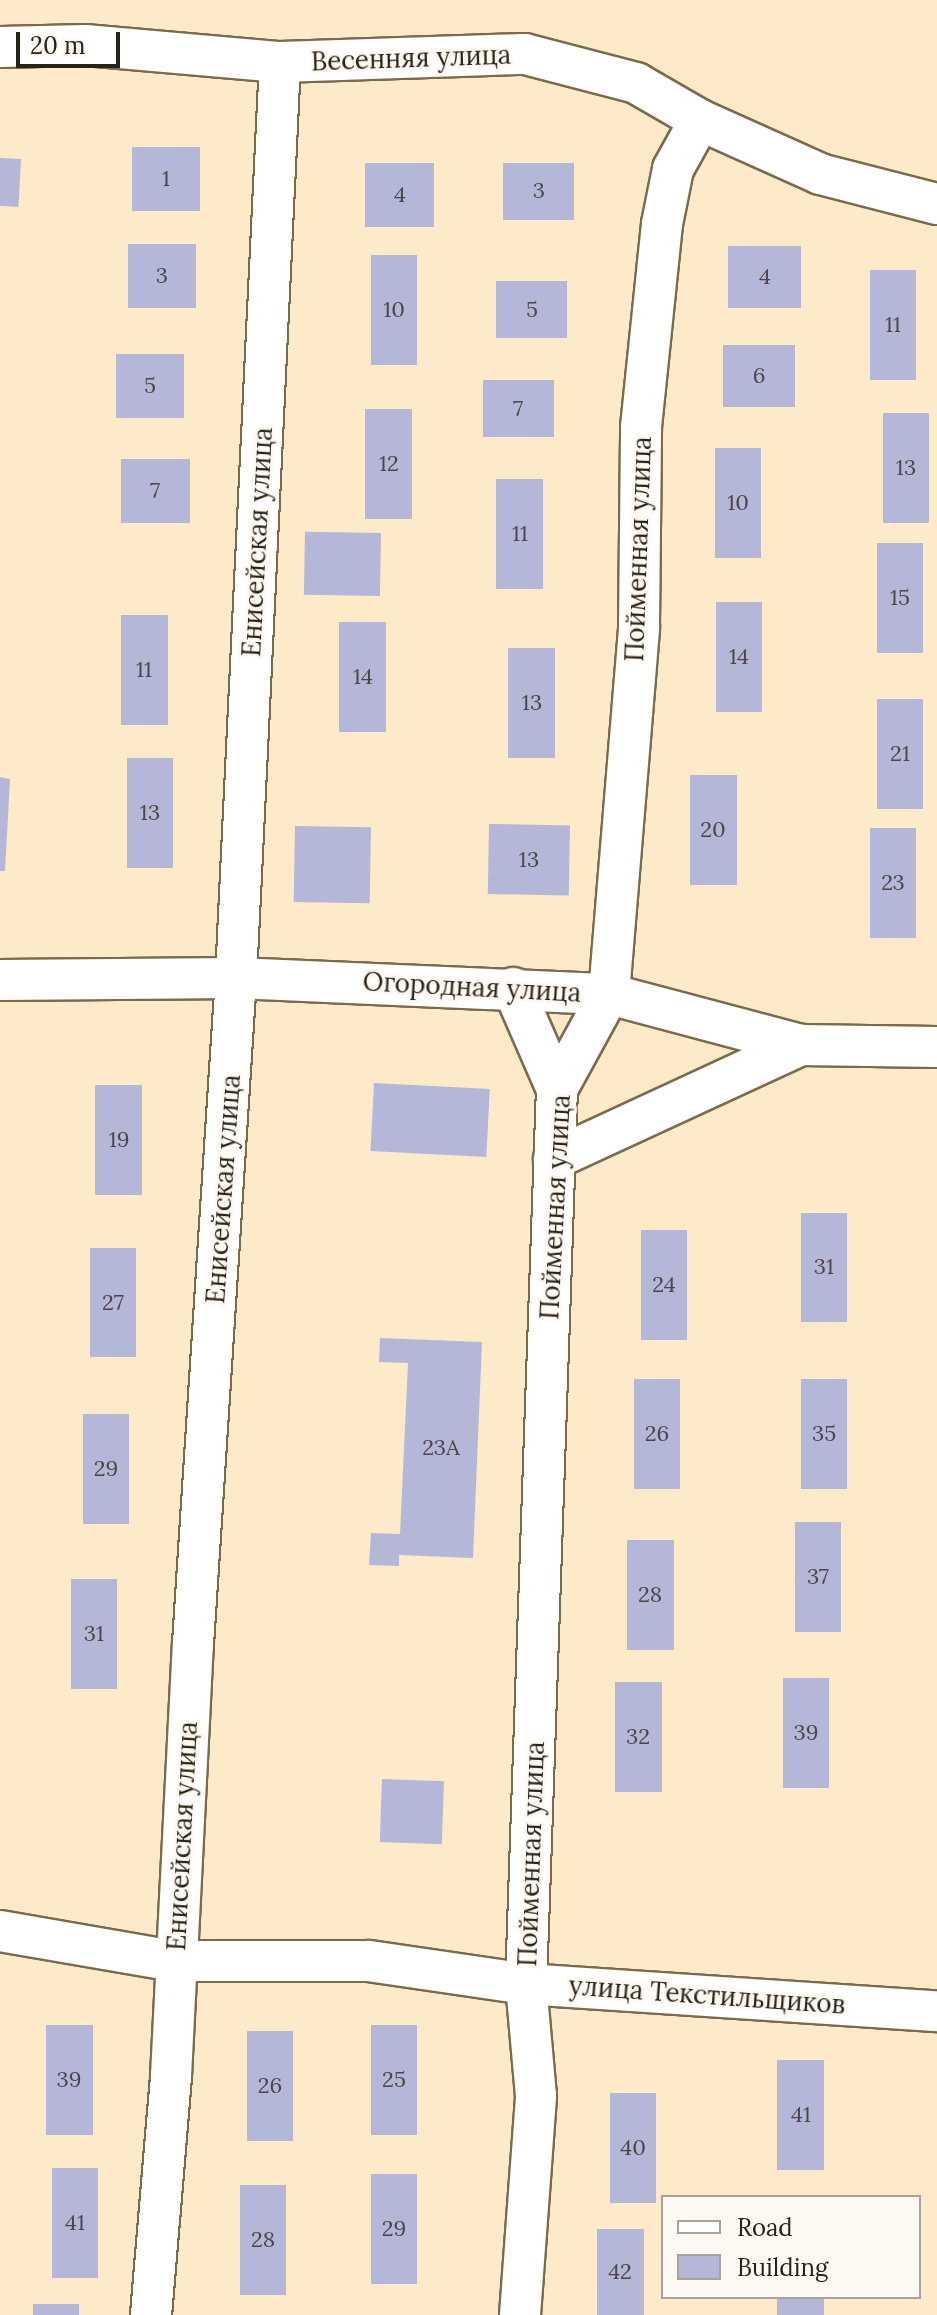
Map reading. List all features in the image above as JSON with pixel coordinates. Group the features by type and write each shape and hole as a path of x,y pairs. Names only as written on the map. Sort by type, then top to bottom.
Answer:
{"street":[{"name":"Весенняя улица","path":"0,47 85,45 280,62 525,54 636,83 700,120 820,174 937,204"},
{"name":"Енисейская улица","path":"151,2315 171,2076 174,1961 236,978 280,62"},
{"name":"Пойменная улица","path":"520,2315 536,2096 526,1984 557,1089 609,994 639,626 641,427 662,224 673,169 700,120"},
{"name":"Огородная улица","path":"0,980 236,978 609,994 801,1045 937,1047"},
{"path":"513,988 557,1089"},
{"path":"554,1159 801,1045"},
{"name":"улица Текстильщиков","path":"0,1931 174,1961 369,1961 526,1984 937,2011"}],"building":[{"path":"132,147 200,147 200,211 132,211"},
{"path":"0,158 21,159 18,207 0,206"},
{"path":"365,163 434,163 434,227 365,227"},
{"path":"503,163 574,163 574,220 503,220"},
{"path":"128,244 196,244 196,308 128,308"},
{"path":"728,246 801,246 801,308 728,308"},
{"path":"371,255 417,255 417,365 371,365"},
{"path":"870,270 916,270 916,380 870,380"},
{"path":"496,281 567,281 567,338 496,338"},
{"path":"723,345 795,345 795,407 723,407"},
{"path":"116,354 184,354 184,418 116,418"},
{"path":"483,380 554,380 554,437 483,437"},
{"path":"365,409 412,409 412,519 365,519"},
{"path":"883,413 929,413 929,523 883,523"},
{"path":"715,448 761,448 761,558 715,558"},
{"path":"121,459 190,459 190,523 121,523"},
{"path":"496,479 543,479 543,589 496,589"},
{"path":"305,532 381,533 380,596 304,595"},
{"path":"877,543 923,543 923,653 877,653"},
{"path":"716,602 762,602 762,712 716,712"},
{"path":"121,615 168,615 168,725 121,725"},
{"path":"339,622 386,622 386,732 339,732"},
{"path":"508,648 555,648 555,758 508,758"},
{"path":"877,699 923,699 923,809 877,809"},
{"path":"127,758 173,758 173,868 127,868"},
{"path":"690,775 737,775 737,885 690,885"},
{"path":"0,777 10,779 5,871 0,871"},
{"path":"489,824 570,825 569,895 488,894"},
{"path":"295,826 371,827 370,903 294,902"},
{"path":"870,828 916,828 916,938 870,938"},
{"path":"374,1083 490,1089 486,1157 370,1151"},
{"path":"95,1085 142,1085 142,1195 95,1195"},
{"path":"801,1213 847,1213 847,1322 801,1322"},
{"path":"641,1230 687,1230 687,1340 641,1340"},
{"path":"90,1248 136,1248 136,1357 90,1357"},
{"path":"380,1338 482,1342 473,1558 399,1555 399,1566 369,1565 371,1533 400,1534 408,1363 379,1362"},
{"path":"634,1379 680,1379 680,1489 634,1489"},
{"path":"801,1379 847,1379 847,1489 801,1489"},
{"path":"83,1414 129,1414 129,1524 83,1524"},
{"path":"795,1522 841,1522 841,1632 795,1632"},
{"path":"627,1540 674,1540 674,1650 627,1650"},
{"path":"71,1579 117,1579 117,1689 71,1689"},
{"path":"783,1678 829,1678 829,1788 783,1788"},
{"path":"615,1682 662,1682 662,1792 615,1792"},
{"path":"382,1779 444,1781 442,1844 380,1842"},
{"path":"46,2025 93,2025 93,2135 46,2135"},
{"path":"371,2025 417,2025 417,2135 371,2135"},
{"path":"247,2031 293,2031 293,2141 247,2141"},
{"path":"777,2060 824,2060 824,2170 777,2170"},
{"path":"610,2093 656,2093 656,2203 610,2203"},
{"path":"52,2168 98,2168 98,2278 52,2278"},
{"path":"371,2174 417,2174 417,2284 371,2284"},
{"path":"240,2185 286,2185 286,2295 240,2295"},
{"path":"597,2229 644,2229 644,2315 597,2315"},
{"path":"777,2299 824,2299 824,2315 777,2315"},
{"path":"33,2304 79,2304 79,2315 33,2315"}]}
